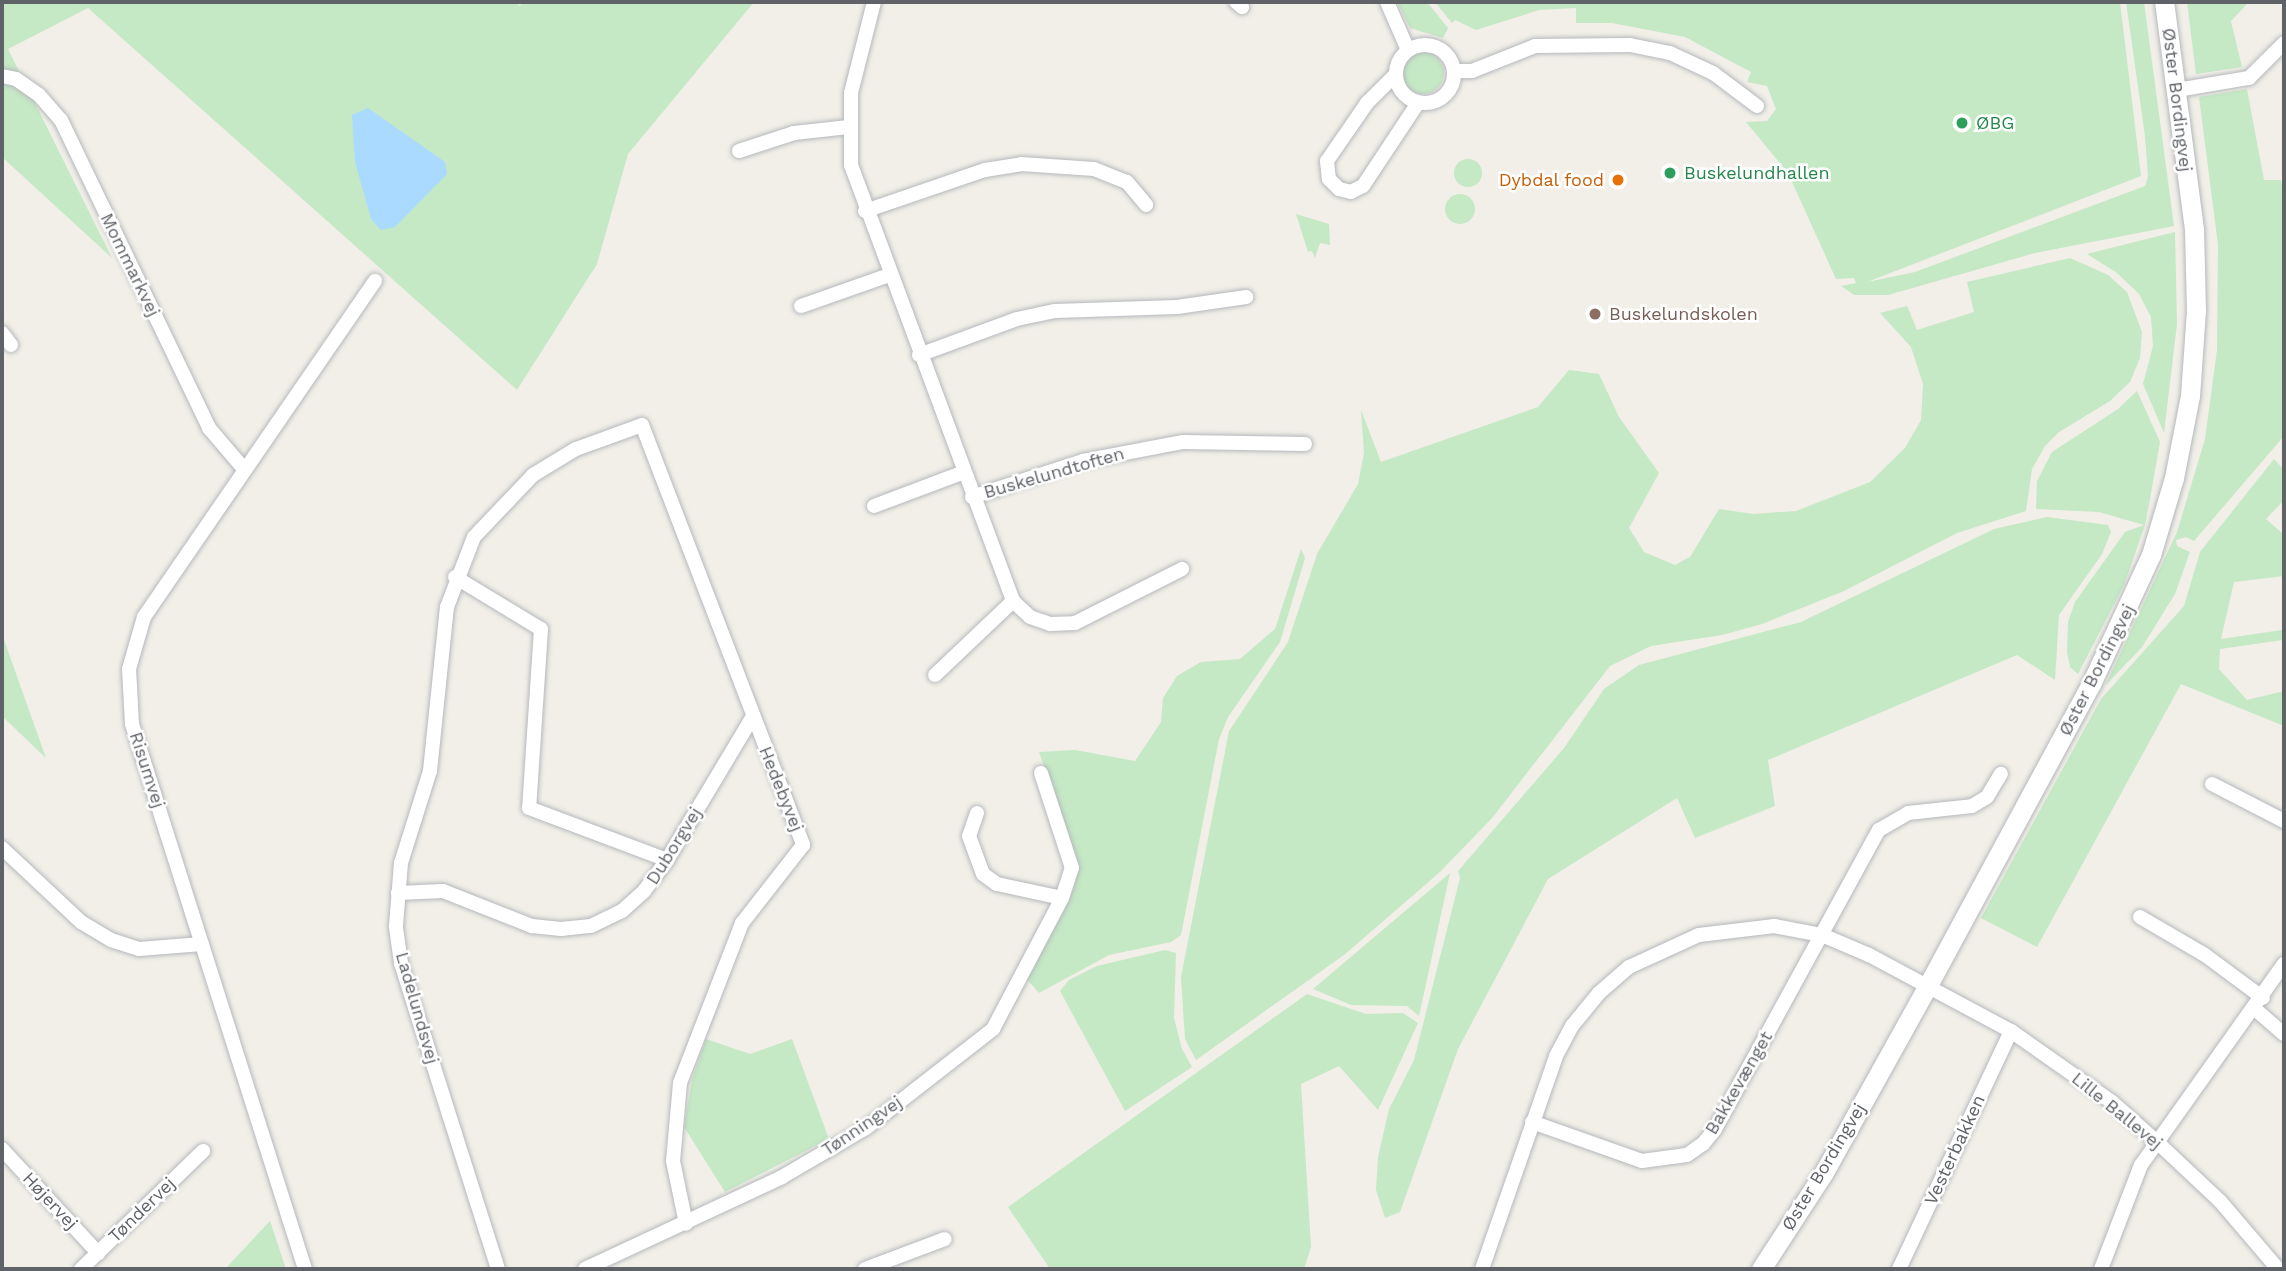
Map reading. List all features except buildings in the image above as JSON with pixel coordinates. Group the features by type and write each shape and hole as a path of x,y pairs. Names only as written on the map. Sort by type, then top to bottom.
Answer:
{"street":[{"name":"Buskelundtoften","path":"874,2 851,93 851,165 865,211 962,473 1013,601"},
{"path":"1387,2 1408,50"},
{"name":"Øster Bordingvej","path":"1761,1269 1823,1174 1927,987 2125,618 2151,555 2174,478 2190,396 2196,310 2193,229 2164,2"},
{"path":"1395,75 1402,93 1418,103 1439,100 1453,82 1454,71 1437,47 1418,45 1408,50 1395,75 1367,103 1327,161 1329,179 1339,189 1351,192 1363,186 1418,103"},
{"path":"1454,71 1472,71 1535,46 1630,45 1670,53 1713,73 1757,106"},
{"path":"2177,90 2249,78 2282,50"},
{"name":"Mommarkvej","path":"2,76 16,79 39,95 61,120 209,428 244,469"},
{"path":"739,151 794,133 849,127"},
{"path":"865,211 985,170 1021,164 1094,169 1127,182 1146,205"},
{"path":"801,306 889,275"},
{"name":"Risumvej","path":"305,1269 132,724 129,669 144,617 375,281"},
{"path":"919,355 1017,319 1055,311 1177,307 1246,297"},
{"name":"Ladelundsvej","path":"498,1269 401,963 396,926 401,863 430,771 447,607 455,576 474,537 533,475 576,449 642,425"},
{"name":"Hedebyvej","path":"642,425 752,718 803,845 742,923 680,1083 673,1161 686,1224"},
{"name":"Buskelundtoften","path":"972,497 1083,461 1183,442 1305,444"},
{"name":"Buskelundtoften","path":"874,506 962,473"},
{"path":"935,675 1013,601 1030,617 1049,624 1075,623 1182,569"},
{"path":"455,576 541,629 529,808 667,860"},
{"name":"Duborgvej","path":"398,893 443,891 532,926 591,926 622,911 645,891 667,860 752,718"},
{"name":"Tønningvej","path":"585,1269 782,1177 866,1128 993,1029 1062,898 1072,868 1070,855 1041,773"},
{"name":"Bakkevænget","path":"1532,1122 1642,1161 1687,1155 1715,1129 1879,830 1908,813 1972,806 1987,796 2001,774"},
{"path":"2212,784 2284,821"},
{"path":"977,813 969,836 983,874 997,884 1062,898"},
{"path":"2,848 81,922 111,940 139,949 202,944"},
{"path":"2140,917 2206,956 2259,1004 2284,1034"},
{"path":"1482,1269 1556,1056 1572,1026 1629,967 1699,935 1774,926 1822,935 1927,987"},
{"path":"2101,1269 2136,1175 2156,1141 2259,1004 2284,964"},
{"name":"Lille Ballevej","path":"1927,987 2011,1031 2112,1102 2220,1201 2278,1269"},
{"name":"Vesterbakken","path":"1899,1269 2011,1031"},
{"name":"Højervej","path":"2,1149 98,1253"},
{"name":"Tøndervej","path":"81,1269 203,1151"},
{"path":"865,1269 945,1238"}],"green space":[{"path":"2,2 516,2 520,6 523,2 754,2 628,154 597,264 517,390 88,8 8,49 112,258 2,157"},
{"path":"1397,2 1427,2 1448,28 1443,38 1410,28"},
{"name":"ØBG","path":"1435,2 2120,2 2141,176 1867,282 1915,272 2145,186 2148,177 2145,136 2126,2 2144,2 2174,226 2035,253 1888,295 1854,295 1841,286 1856,283 1854,278 1836,279 1788,173 1746,122 1767,121 1776,109 1767,86 1747,82 1751,72 1685,37 1612,23 1576,23 1576,8 1539,10 1476,30 1455,20 1452,23"},
{"path":"2187,2 2249,2 2231,21 2242,67 2196,74"},
{"path":"1423,52 1438,58 1444,73 1438,88 1423,94 1408,88 1402,73 1408,58"},
{"path":"2247,89 2264,180 2281,180 2284,198 2284,436 2194,541 2186,537 2176,540 2177,546 2190,552 2175,594 2142,647 2105,686 2177,532 2205,439 2217,350 2218,245 2199,97"},
{"path":"1468,159 1478,163 1482,173 1478,183 1468,187 1458,183 1454,173 1458,163"},
{"path":"1460,194 1471,198 1475,209 1471,220 1460,224 1449,220 1445,209 1449,198"},
{"path":"1296,214 1329,224 1330,245 1320,243 1315,258 1312,251 1308,252"},
{"path":"2175,232 2177,324 2164,433 2143,384 2153,346 2151,317 2139,294 2117,273 2087,254"},
{"path":"2070,258 2108,275 2127,292 2142,332 2140,358 2130,382 2110,401 2059,432 2045,446 2032,469 2026,511 1957,533 1844,591 1762,624 1722,635 1651,646 1610,666 1492,818 1440,872 1344,955 1196,1060 1185,1039 1181,977 1229,731 1288,642 1317,554 1358,484 1364,453 1361,410 1381,462 1538,407 1569,370 1599,374 1619,417 1659,473 1629,528 1644,552 1675,565 1690,557 1719,509 1753,514 1796,511 1870,482 1905,448 1921,420 1923,384 1911,347 1880,313 1907,306 1917,330 1974,312 1967,282"},
{"path":"2137,391 2160,442 2145,525 2124,585 2078,674 2070,667 2067,652 2068,622 2075,602 2125,532 2144,525 2099,512 2036,509 2037,481 2052,452 2118,409"},
{"path":"2274,459 2284,470 2284,500 2266,519 2284,535 2284,576 2234,582 2221,639 2282,630 2283,640 2220,649 2219,669 2247,700 2284,691 2284,726 2181,684 2037,947 1981,918 2101,699 2184,606 2200,552"},
{"path":"2047,517 2108,525 2111,532 2102,554 2059,615 2055,680 2017,655 1768,760 1775,806 1695,838 1677,798 1548,879 1458,1049 1400,1212 1385,1218 1376,1190 1378,1157 1389,1109 1414,1060 1460,878 1458,871 1564,748 1604,689 1639,665 1801,622 1994,529"},
{"path":"1301,549 1305,558 1280,642 1228,717 1219,739 1181,935 1171,942 1109,955 1039,993 1026,978 1073,891 1079,867 1039,752 1075,750 1135,761 1161,722 1163,698 1177,676 1201,662 1240,659 1275,629"},
{"path":"3,637 46,758 2,716"},
{"path":"1450,873 1419,1016 1407,1006 1351,1005 1313,989"},
{"path":"1165,950 1176,953 1174,1018 1182,1049 1192,1067 1125,1111 1060,991 1069,980 1097,966"},
{"path":"1307,994 1366,1014 1403,1013 1418,1023 1378,1110 1339,1066 1301,1084 1311,1247 1304,1269 1050,1269 1008,1207"},
{"path":"706,1039 750,1054 792,1039 829,1139 725,1192 684,1127 692,1079"},
{"path":"270,1221 286,1269 225,1269"}],"water":[{"path":"368,108 445,162 447,174 395,227 381,230 371,219 355,162 352,115"}],"place":[{"name":"ØBG","path":"1962,123"},
{"name":"Buskelundhallen","path":"1670,173"},
{"name":"Dybdal food","path":"1618,180"},
{"name":"Buskelundskolen","path":"1595,314"}]}
